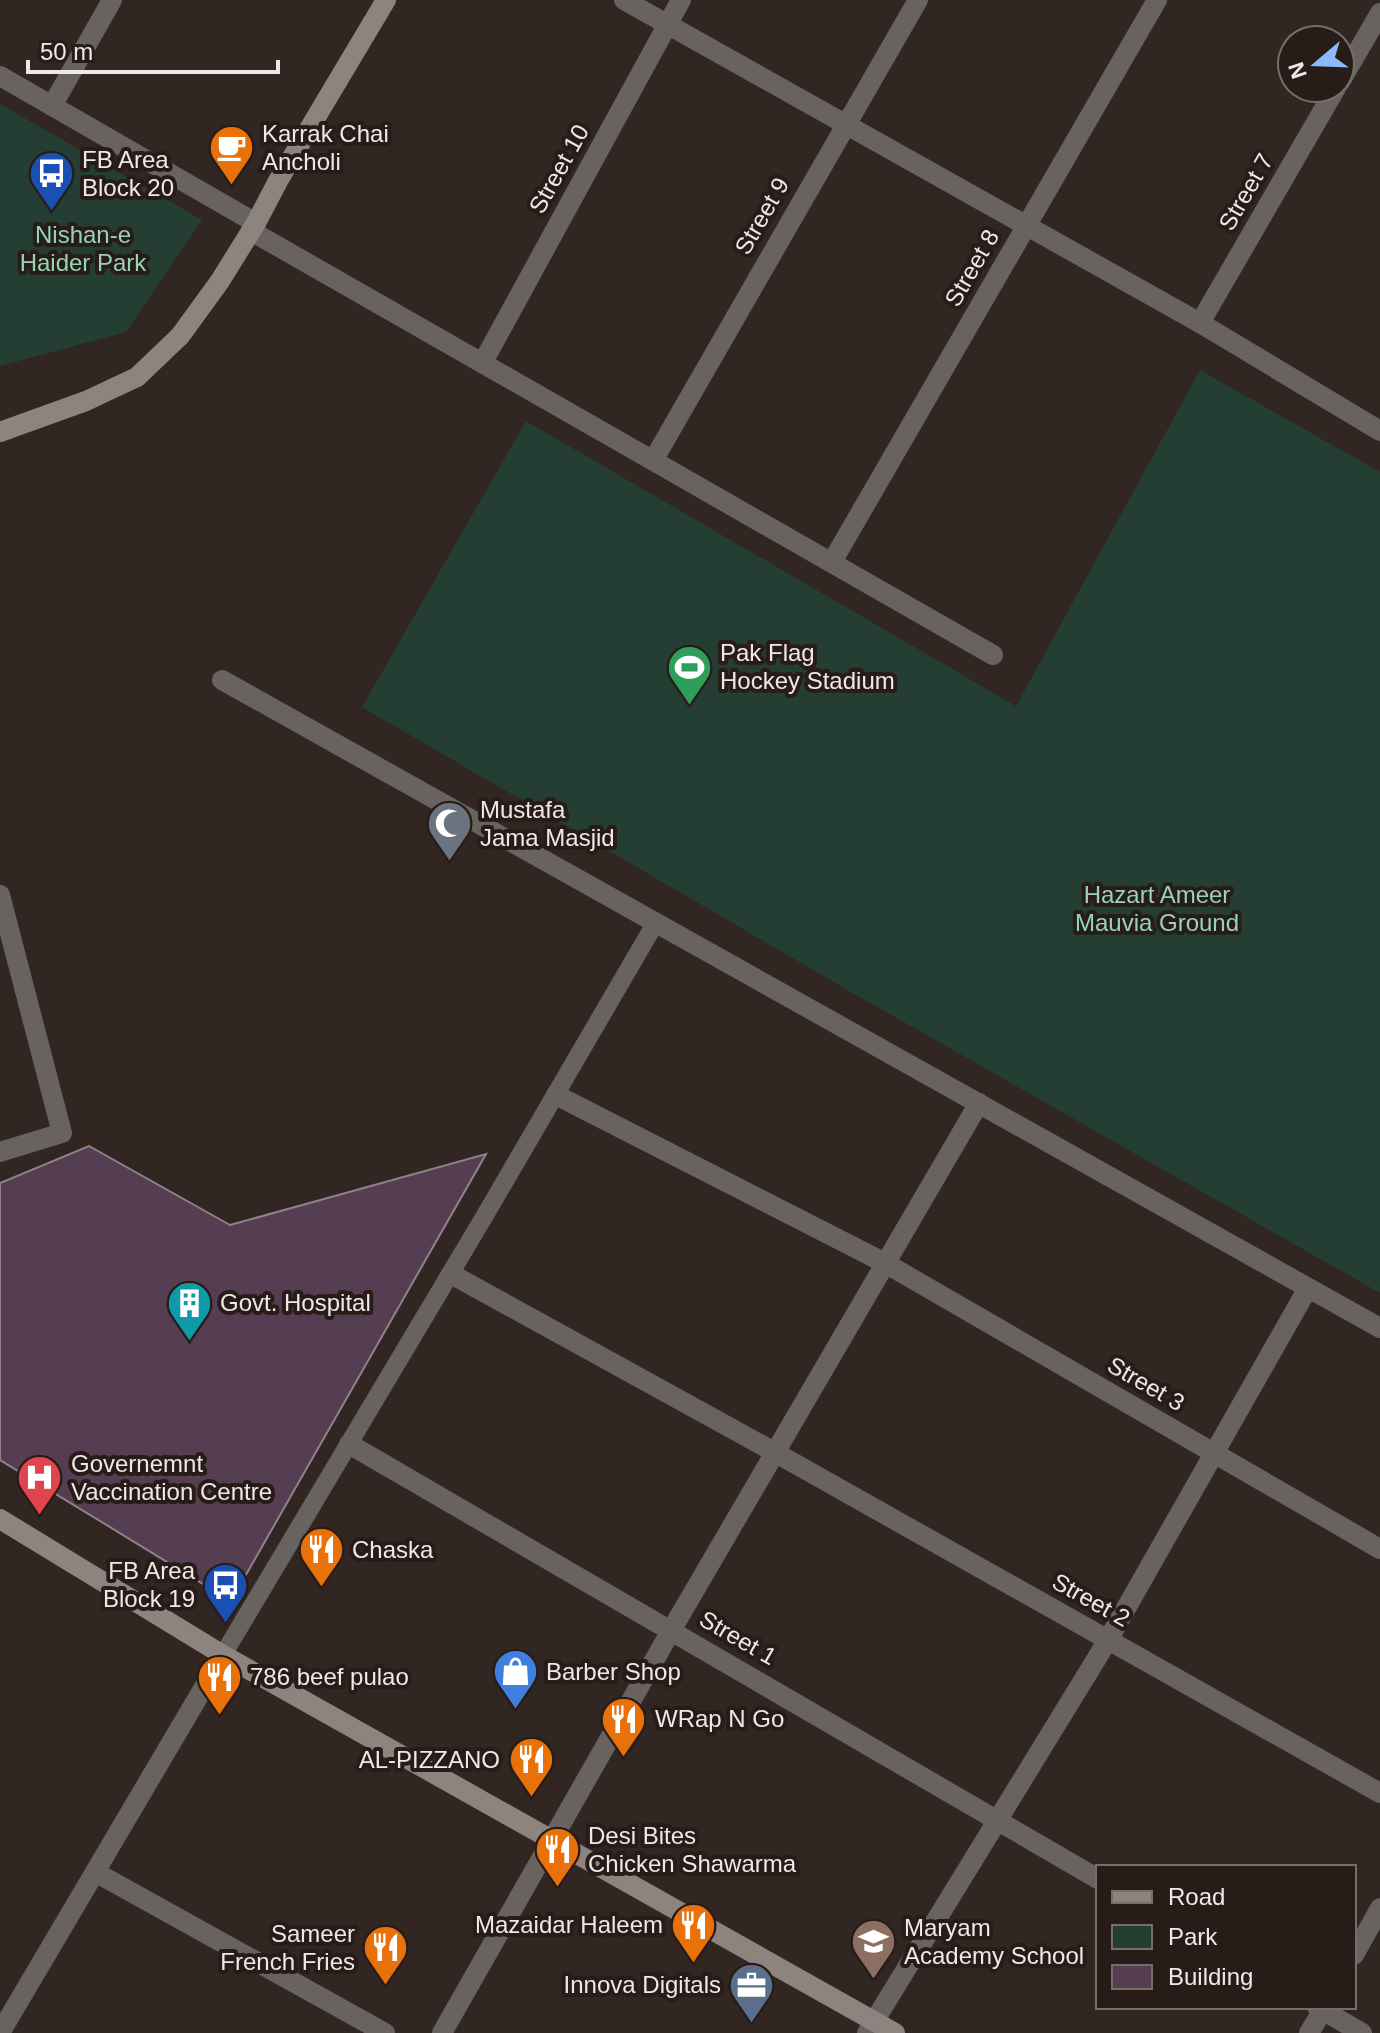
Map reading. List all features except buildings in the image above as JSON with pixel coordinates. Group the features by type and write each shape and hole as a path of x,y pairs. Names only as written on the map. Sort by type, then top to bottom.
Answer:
{"street":[{"path":"52,106 112,0"},
{"path":"0,432 86,401 137,377 180,336 254,227 386,0"},
{"path":"624,0 1028,224 1379,428"},
{"name":"Street 10","path":"483,362 681,0"},
{"name":"Street 9","path":"654,459 918,0"},
{"name":"Street 8","path":"832,562 1157,0"},
{"path":"1356,54 1380,13"},
{"path":"0,76 483,362 993,655"},
{"name":"Street 7","path":"1200,323 1327,104"},
{"path":"222,680 1380,1328"},
{"path":"0,895 62,1133 0,1152"},
{"name":"Street 3","path":"556,1095 885,1263 1380,1549"},
{"path":"442,2033 672,1629 979,1103"},
{"name":"Street 2","path":"451,1274 1380,1793"},
{"path":"870,2027 1108,1640 1308,1288"},
{"name":"Street 1","path":"349,1444 1096,1878"},
{"path":"0,1519 223,1655 870,2027 895,2033"},
{"path":"0,2033 223,1655"},
{"path":"95,1872 385,2033"},
{"path":"1356,1951 1380,1908"},
{"path":"1309,2033 1321,2009"},
{"path":"1323,2009 1362,2033"}],"lane":[{"path":"223,1655 451,1274 656,922"}],"green space":[{"name":"Nishan-e Haider Park","path":"0,104 202,220 126,332 0,366"},
{"name":"Hazart Ameer Mauvia Ground","path":"1200,370 1380,472 1380,1293 851,992 362,707 526,421 1016,706"}],"place":[{"name":"Karrak Chai Ancholi","path":"231,187"},
{"name":"FB Area Block 20","path":"51,213"},
{"name":"Pak Flag Hockey Stadium","path":"689,706"},
{"name":"Mustafa Jama Masjid","path":"449,863"},
{"name":"Govt. Hospital","path":"189,1342"},
{"name":"Governemnt Vaccination Centre","path":"40,1517"},
{"name":"Chaska","path":"321,1589"},
{"name":"FB Area Block 19","path":"226,1624"},
{"name":"Barber Shop","path":"515,1711"},
{"name":"786 beef pulao","path":"219,1716"},
{"name":"WRap N Go","path":"624,1758"},
{"name":"AL-PIZZANO","path":"531,1799"},
{"name":"Desi Bites Chicken Shawarma","path":"557,1889"},
{"name":"Mazaidar Haleem","path":"694,1964"},
{"name":"Maryam Academy School","path":"873,1981"},
{"name":"Sameer French Fries","path":"386,1987"},
{"name":"Innova Digitals","path":"752,2024"}]}
